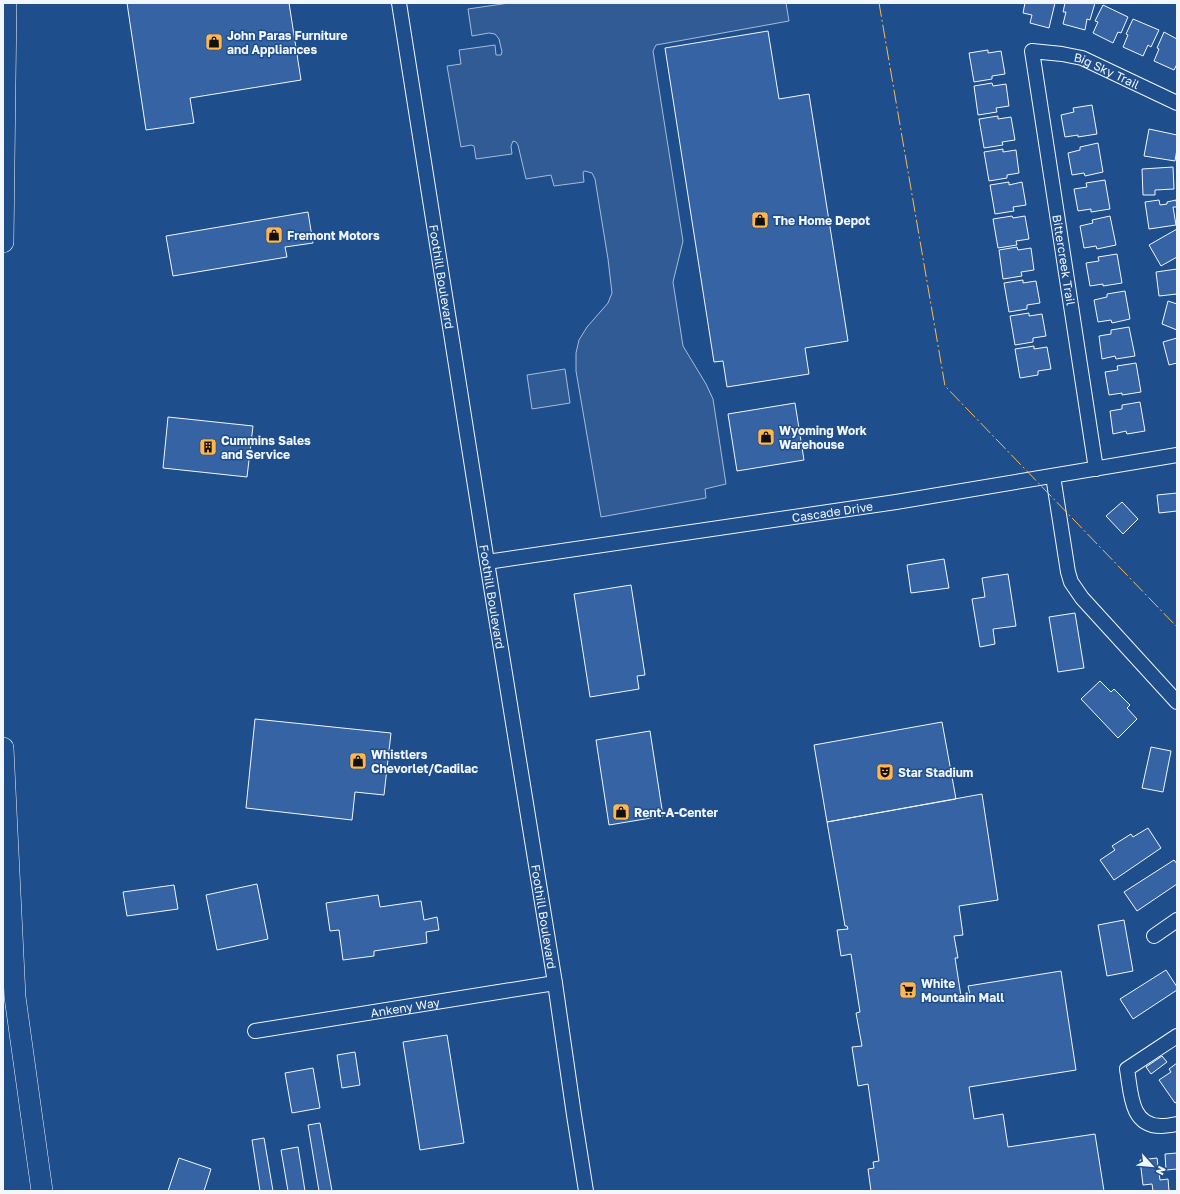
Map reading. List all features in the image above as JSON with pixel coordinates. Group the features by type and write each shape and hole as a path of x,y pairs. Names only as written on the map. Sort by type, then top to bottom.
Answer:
{"highway":[{"path":"3,242 6,3"},
{"path":"3,748 15,997 42,1191"}],"street":[{"name":"Foothill Boulevard","path":"399,3 487,562 556,983 586,1191"},
{"name":"Big Sky Trail","path":"1032,51 1082,58 1177,103"},
{"name":"Bittercreek Trail","path":"1032,51 1096,469"},
{"name":"Cascade Drive","path":"487,562 880,504 1177,455"},
{"path":"1053,476 1065,555 1071,582 1082,598 1177,702"},
{"path":"1154,936 1177,920"},
{"name":"Ankeny Way","path":"256,1031 556,983"},
{"path":"1177,1036 1127,1069 1133,1106 1142,1120 1156,1126 1177,1124"}],"shaded area":[{"path":"509,3 786,3 789,21 656,45 653,51 683,241 673,282 683,346 706,384 713,399 726,484 705,489 706,498 601,517 576,371 576,353 579,340 587,327 608,303 612,293 595,179 592,173 585,171 583,172 584,182 554,186 551,175 526,179 518,145 513,141 511,146 512,154 476,159 474,146 471,145 461,147 447,66 461,64 459,50 495,45 496,55 501,55 502,52 499,39 495,34 489,33 472,36 468,9"},
{"path":"565,369 570,403 532,409 527,375"}],"building":[{"name":"John Paras Furniture and Appliances","path":"127,3 289,3 301,80 190,98 194,123 146,130"},
{"path":"1025,3 1055,3 1049,28 1030,23 1032,15 1023,13"},
{"path":"1065,3 1095,3 1090,20 1087,19 1085,30 1063,24 1066,12 1063,12"},
{"path":"1103,5 1128,17 1121,33 1118,32 1113,43 1093,33 1098,22 1095,21"},
{"path":"1133,19 1159,30 1151,47 1148,45 1143,56 1123,47 1128,35 1126,34"},
{"name":"The Home Depot","path":"768,31 779,99 809,94 848,341 805,348 809,374 727,387 723,361 714,362 665,48"},
{"path":"1164,32 1177,39 1177,64 1174,70 1154,61 1159,49 1157,48"},
{"path":"988,50 988,53 1001,51 1005,74 992,76 992,79 974,82 969,53"},
{"path":"992,83 993,86 1006,84 1009,106 996,108 997,112 978,115 974,86"},
{"path":"1092,105 1097,134 1078,137 1078,135 1065,137 1061,115 1074,112 1073,108"},
{"path":"998,116 998,119 1011,117 1015,140 1002,142 1003,145 984,148 979,119"},
{"path":"1149,129 1177,135 1175,161 1144,156"},
{"path":"1098,143 1103,172 1085,176 1084,173 1072,175 1068,153 1080,150 1080,147"},
{"path":"1003,149 1003,152 1016,150 1019,173 1007,175 1007,178 989,181 984,152"},
{"path":"1173,167 1174,189 1155,190 1155,195 1143,195 1142,169"},
{"path":"1105,180 1110,209 1091,212 1091,209 1078,211 1074,189 1087,187 1086,183"},
{"path":"1009,182 1009,185 1022,182 1026,205 1013,207 1014,211 995,214 990,185"},
{"path":"1159,200 1160,205 1176,200 1177,207 1173,207 1176,225 1149,229 1145,202"},
{"path":"308,212 313,243 285,247 287,257 173,276 166,236"},
{"path":"1012,216 1013,218 1025,216 1029,239 1016,241 1017,245 998,248 993,219"},
{"path":"1110,216 1116,245 1097,249 1096,246 1084,248 1080,226 1093,223 1092,220"},
{"path":"1177,229 1177,257 1161,266 1149,245"},
{"path":"1017,247 1018,250 1031,248 1034,270 1021,272 1022,276 1003,279 999,250"},
{"path":"1117,254 1122,283 1103,286 1103,284 1090,286 1086,263 1099,261 1098,257"},
{"path":"1177,269 1177,294 1159,296 1156,272"},
{"path":"1023,280 1023,283 1036,281 1040,303 1027,305 1027,309 1009,312 1004,283"},
{"path":"1125,291 1130,319 1112,323 1111,320 1098,322 1094,300 1107,297 1107,294"},
{"path":"1168,301 1177,304 1177,330 1162,324"},
{"path":"1029,313 1029,316 1042,314 1046,336 1033,338 1033,342 1015,345 1010,316"},
{"path":"1129,327 1135,356 1116,359 1115,356 1102,359 1099,336 1111,334 1111,330"},
{"path":"1177,338 1177,363 1169,365 1163,342"},
{"path":"1034,346 1034,349 1047,347 1051,369 1038,371 1038,375 1020,378 1015,349"},
{"path":"1136,363 1141,392 1122,395 1122,393 1109,395 1105,372 1118,370 1117,366"},
{"path":"1140,402 1145,431 1127,434 1126,431 1113,434 1110,411 1122,409 1122,405"},
{"name":"Wyoming Work Warehouse","path":"795,403 804,460 737,471 728,414"},
{"name":"Cummins Sales and Service","path":"168,417 253,426 247,477 163,468"},
{"path":"1177,493 1177,511 1159,513 1157,495"},
{"path":"1122,502 1138,519 1123,534 1106,516"},
{"path":"944,559 949,588 911,593 907,565"},
{"path":"1008,574 1016,626 993,629 995,644 980,647 972,599 985,597 982,578"},
{"path":"631,585 645,675 637,676 639,689 590,697 574,594"},
{"path":"1075,613 1084,668 1058,672 1049,617"},
{"path":"1100,681 1111,692 1114,689 1130,705 1127,708 1137,719 1118,738 1081,699"},
{"path":"255,719 391,733 384,795 355,792 352,820 246,808"},
{"name":"Star Stadium","path":"942,722 956,799 827,822 814,745"},
{"path":"650,731 663,816 609,825 596,740"},
{"path":"1151,747 1171,751 1163,792 1142,788"},
{"name":"White Mountain Mall","path":"982,794 998,900 959,906 963,935 954,936 958,958 955,958 961,996 970,995 968,986 1061,971 1076,1070 969,1087 974,1119 1003,1114 1008,1147 1095,1134 1104,1191 871,1191 868,1169 874,1168 873,1162 879,1161 868,1084 858,1086 852,1047 862,1046 856,1013 860,1012 851,954 841,956 837,930 848,929 847,926 845,926 827,822"},
{"path":"1148,828 1161,848 1114,880 1100,860 1115,850 1112,846 1131,834 1133,837"},
{"path":"1174,860 1177,864 1177,884 1137,911 1124,892"},
{"path":"257,884 268,939 217,950 206,895"},
{"path":"174,885 178,909 127,916 123,892"},
{"path":"378,895 380,907 421,901 424,920 437,917 439,930 426,932 427,943 374,951 374,956 343,960 339,930 330,931 326,903"},
{"path":"1124,920 1133,971 1107,976 1098,925"},
{"path":"1166,970 1177,987 1177,990 1133,1019 1120,999"},
{"path":"447,1035 464,1143 420,1150 403,1042"},
{"path":"355,1052 360,1085 342,1088 337,1055"},
{"path":"1162,1056 1167,1062 1151,1074 1146,1067"},
{"path":"1177,1063 1177,1102 1175,1103 1159,1080 1171,1072 1169,1069"},
{"path":"313,1068 320,1108 292,1113 285,1073"},
{"path":"320,1123 332,1191 319,1191 308,1125"},
{"path":"264,1138 273,1191 260,1191 252,1140"},
{"path":"298,1147 305,1191 288,1191 281,1150"},
{"path":"1177,1153 1177,1169 1166,1170 1165,1154"},
{"path":"179,1158 211,1169 204,1191 168,1191"},
{"path":"1157,1158 1160,1180 1168,1179 1169,1191 1153,1191 1152,1184 1143,1185 1140,1160"}],"power":[{"path":"879,3 945,386 1177,627"}],"place":[{"name":"John Paras Furniture and Appliances","path":"214,42"},
{"name":"The Home Depot","path":"760,220"},
{"name":"Fremont Motors","path":"274,235"},
{"name":"Wyoming Work Warehouse","path":"766,437"},
{"name":"Cummins Sales and Service","path":"208,447"},
{"name":"Whistlers Chevorlet/Cadilac","path":"358,761"},
{"name":"Star Stadium","path":"885,772"},
{"name":"Rent-A-Center","path":"621,812"},
{"name":"White Mountain Mall","path":"908,990"}]}
